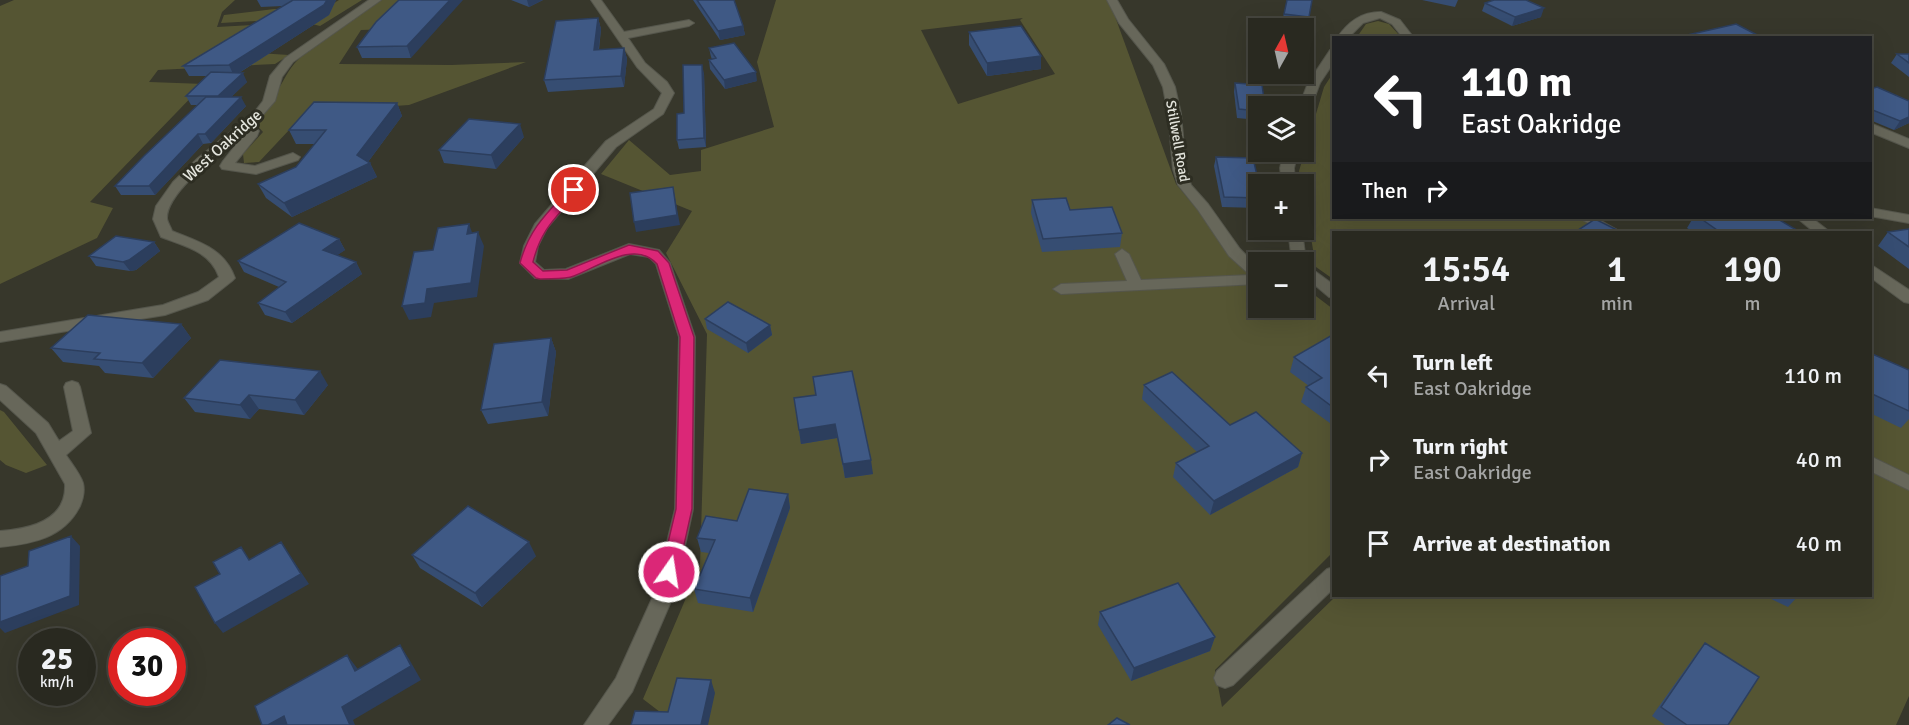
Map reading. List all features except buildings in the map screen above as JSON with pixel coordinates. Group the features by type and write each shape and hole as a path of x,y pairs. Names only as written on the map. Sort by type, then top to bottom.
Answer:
{"street":[{"name":"West Oakridge","path":"0,338 63,325 165,310 203,296 227,278 224,265 211,251 166,234 160,219 163,206 178,185 203,161 257,117 270,101 276,76 290,60 376,0"},
{"path":"595,725 624,685 665,592 684,509 687,337 663,263 654,253 629,249 568,274 540,275 527,263 531,246 540,227 611,144 659,111 668,93 663,85 641,65 596,0"},
{"name":"Stillwell Road","path":"1112,0 1128,30 1150,53 1165,76 1176,118 1176,147 1184,184 1204,209 1222,238 1248,263"},
{"path":"1370,0 1379,15"},
{"path":"1344,36 1359,18 1379,15 1395,21 1407,36"},
{"path":"622,36 689,23"},
{"path":"1309,96 1314,83 1332,55"},
{"path":"245,128 253,131 250,138 232,156 227,166 256,170 293,156"},
{"path":"1872,129 1909,144"},
{"path":"1872,212 1909,219"},
{"path":"1588,219 1612,231"},
{"path":"1805,219 1822,231"},
{"path":"1122,254 1136,285"},
{"path":"1872,270 1909,298"},
{"path":"1314,277 1332,291"},
{"path":"1060,289 1248,279"},
{"path":"56,453 82,433 72,387"},
{"path":"0,390 42,428 74,484 76,493 65,515 34,535 0,539"},
{"path":"1872,462 1909,483"},
{"path":"1225,678 1332,577"}],"shaded area":[{"path":"14,0 235,0 222,12 217,27 252,25 225,51 289,55 275,64 158,70 149,82 204,84 90,202 113,208 97,238 0,284 0,6"},
{"path":"339,0 362,0 320,26 292,19 221,23 224,15 274,9 323,10"},
{"path":"382,0 406,0 422,28 361,30 339,64 451,65 526,62 409,105 306,112 259,162 244,163 243,154 263,132 255,123 271,102 291,68 320,40"},
{"path":"776,0 1109,0 1176,184 1248,271 1248,318 1314,318 1314,295 1332,308 1332,553 1215,670 1222,707 1335,597 1872,597 1872,357 1909,374 1909,696 1896,725 677,725 643,699 700,565 707,334 666,253 692,211 601,174 629,140 670,175 701,171 701,150 774,127 757,62","holes":["1023,18 1020,20 1055,74 958,104 921,30"]},
{"path":"1378,21 1389,24 1400,36 1358,36 1366,24"},
{"path":"1332,75 1332,219 1581,219 1607,231 1332,231 1332,278 1316,267 1311,240 1314,240 1314,174 1299,174 1299,171 1302,162 1314,162 1314,121 1324,87"},
{"path":"0,410 47,465 26,473 0,460"}],"route":[{"path":"574,190 540,227 531,246 527,263 540,275 568,274 599,259 629,249 654,253 663,263 687,337 684,509 669,572"}]}
